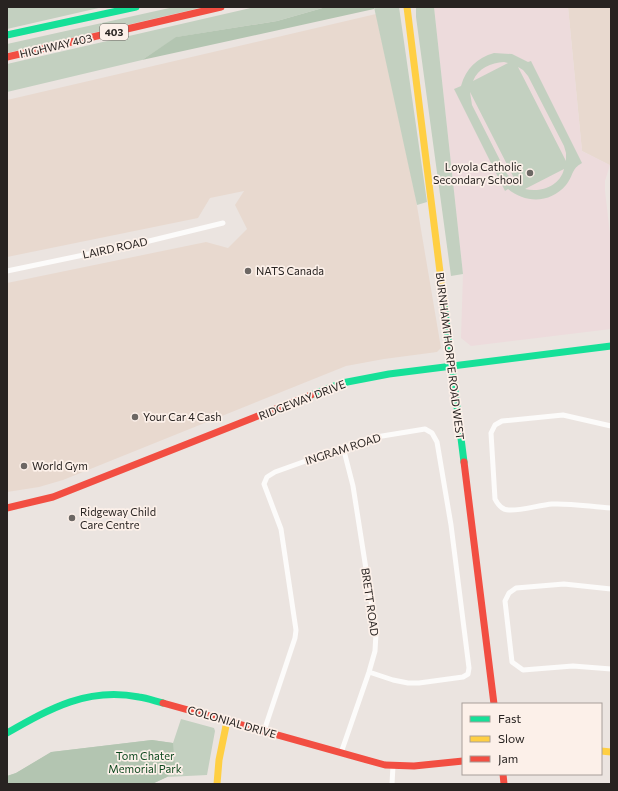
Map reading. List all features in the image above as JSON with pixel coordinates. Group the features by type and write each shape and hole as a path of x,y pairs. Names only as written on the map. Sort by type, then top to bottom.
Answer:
{"main road":[{"name":"HIGHWAY 403","path":"7,35 136,7"},
{"name":"HIGHWAY 403","path":"7,57 221,7"},
{"name":"BURNHAMTHORPE ROAD WEST","path":"407,7 494,703"},
{"name":"RIDGEWAY DRIVE","path":"7,508 53,497 342,383 389,374 513,360 611,346"},
{"name":"COLONIAL DRIVE","path":"7,733 58,705 77,698 101,694 116,694 140,697 393,766 416,766 462,761"},
{"path":"217,784 217,769 220,749 228,721"}],"street":[{"name":"LAIRD ROAD","path":"7,271 223,223"},
{"path":"611,426 568,416 556,415 502,421 495,425 491,433 495,499 498,505 503,509 509,511 557,504 611,508"},
{"name":"INGRAM ROAD","path":"264,731 295,638 296,630 281,529 264,484 267,477 275,472 370,438 425,429 432,433 437,442 451,525 469,668 468,674 463,677 419,683 393,680 369,672"},
{"name":"BRETT ROAD","path":"342,753 375,651 376,633 353,486 343,447"},
{"path":"611,589 564,584 516,588 509,593 505,601 512,662 523,670 573,666 611,670"},
{"path":"392,784 393,766"}],"shaded area":[{"name":"Loyola Catholic Secondary School","path":"434,7 568,7 582,151 610,165 605,181 605,191 611,243 611,329 471,346 461,338 463,274"},
{"path":"568,7 611,7 611,166 582,151"},
{"path":"376,14 415,194 441,348 437,352 346,366 63,480 39,487 7,492 7,283 206,242 228,248 247,229 235,205 244,191 210,198 198,218 7,257 7,100"}],"green space":[{"path":"7,7 103,7 7,29"},
{"path":"174,7 204,7 7,53 7,44"},
{"path":"255,7 326,7 277,21 177,37 142,60 7,92 7,64"},
{"path":"326,7 374,7 374,9 142,60 176,37 277,21"},
{"path":"374,7 399,7 427,202 417,205"},
{"path":"416,7 434,7 463,274 451,276 416,17"},
{"path":"494,53 512,54 528,62 531,61 582,163 574,170 566,185 553,195 546,198 530,199 515,194 508,189 505,191 454,89 461,86 469,69 477,61","holes":["499,63 508,63 473,81 475,76 486,67","518,67 528,76 564,146 566,161","470,92 517,184 507,174 472,105","564,169 558,180 549,187 537,190 525,189"]},
{"name":"Tom Chater Memorial Park","path":"181,719 214,728 215,731 207,775 167,777 152,784 7,784 7,776 16,773 52,752 152,740 173,743"},
{"name":"Tom Chater Memorial Park","path":"152,740 173,743 175,769 167,777 152,784 7,784 7,776 16,773 51,752"}],"traffic: fast":[{"path":"7,35 136,7"},
{"path":"444,304 464,462"},
{"path":"311,395 342,383 389,374 611,346"},
{"path":"7,733 39,715 86,697 120,695 142,697 163,703"}],"traffic: slow":[{"path":"407,7 444,304"},
{"path":"217,784 219,760 227,721"},
{"path":"602,751 611,752"}],"traffic: jam":[{"path":"7,57 221,7"},
{"path":"7,508 53,497 311,395"},
{"path":"464,462 494,703"},
{"path":"163,703 385,765 414,766 462,761"},
{"path":"503,775 504,784"}],"place":[{"name":"Loyola Catholic Secondary School","path":"530,173"},
{"name":"NATS Canada","path":"248,271"},
{"name":"Your Car 4 Cash","path":"135,417"},
{"name":"World Gym","path":"24,466"},
{"name":"Ridgeway Child Care Centre","path":"72,518"}]}
